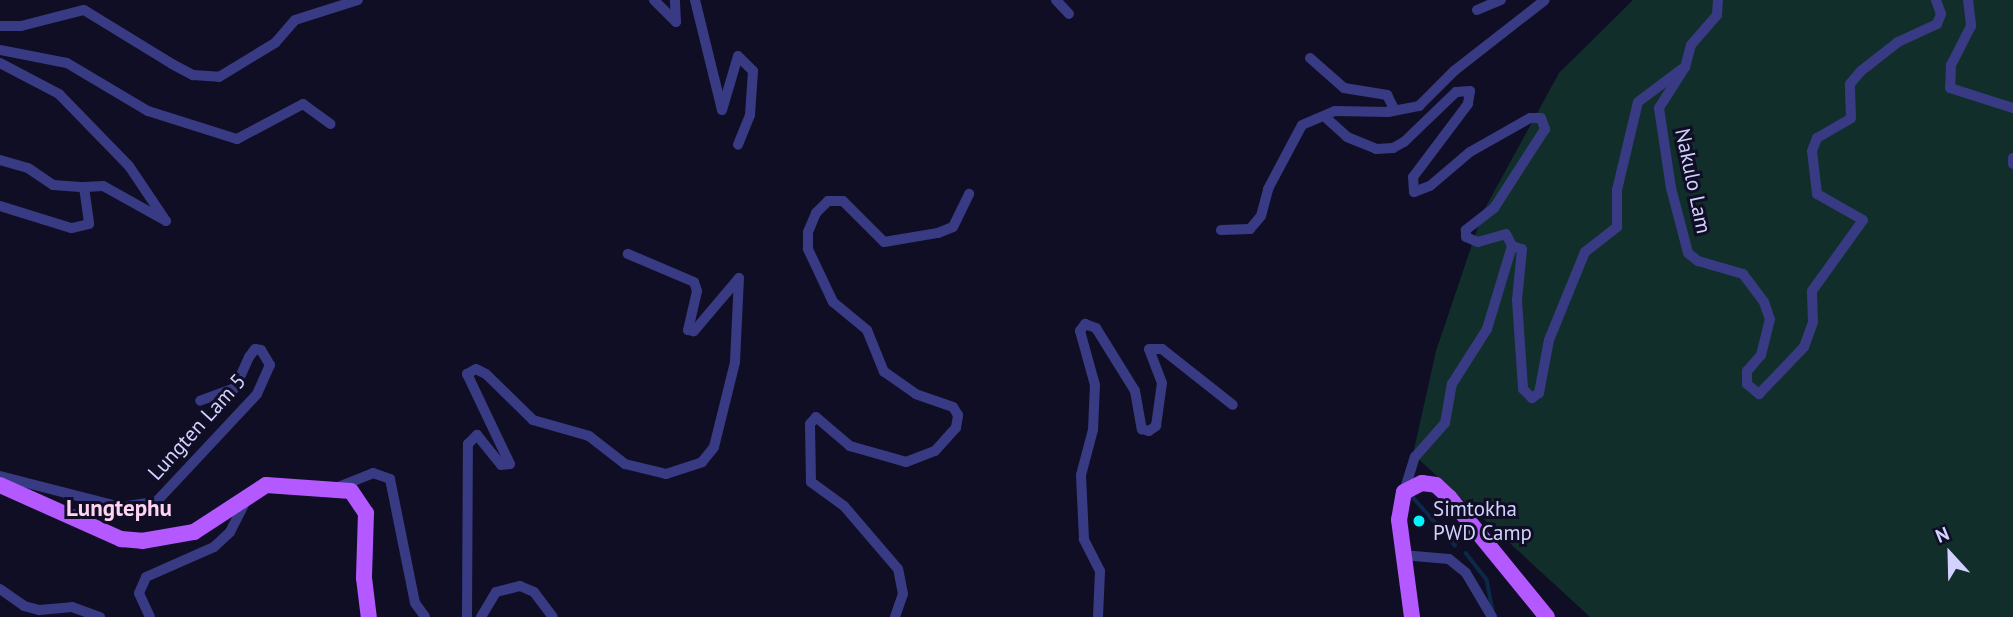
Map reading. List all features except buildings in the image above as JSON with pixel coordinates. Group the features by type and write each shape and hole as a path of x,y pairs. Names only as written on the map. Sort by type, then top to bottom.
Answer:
{"main road":[{"path":"0,485 121,539 142,541 194,532 249,494 278,483 351,491 366,513 364,578 369,617"},
{"path":"1412,617 1399,520 1404,492 1422,483 1436,485 1498,562 1538,601 1547,617"}],"street":[{"path":"0,26 21,26 84,10 183,69 219,78 275,43 295,20 358,0"},
{"path":"654,0 676,22 675,0"},
{"path":"695,0 722,110 738,56 752,71 750,115 738,145"},
{"path":"1056,0 1069,14"},
{"path":"1477,10 1501,0"},
{"path":"1221,230 1250,229 1261,216 1268,189 1302,125 1335,111 1388,112 1419,106 1454,71 1545,0"},
{"path":"1512,246 1522,249 1517,300 1521,363 1523,389 1532,398 1539,393 1549,340 1585,252 1618,226 1617,190 1638,102 1685,67 1691,46 1717,15 1718,0"},
{"name":"Nakulo Lam","path":"1685,67 1660,108 1671,188 1688,253 1698,261 1743,274 1765,302 1770,319 1760,355 1747,370 1747,384 1759,394 1804,347 1813,323 1812,291 1863,220 1817,194 1812,151 1818,138 1851,118 1850,84 1861,71 1898,42 1937,24 1941,14 1936,0"},
{"path":"1968,0 1970,26 1951,65 1950,88 2013,108"},
{"path":"0,50 67,63 148,111 237,139 303,103 331,124"},
{"path":"1310,58 1344,88 1387,95 1392,107 1388,112"},
{"path":"0,63 59,94 129,166 166,221 103,186 53,185 28,168 0,160"},
{"path":"1324,116 1347,137 1376,149 1393,148 1404,142 1456,92 1470,91 1468,104 1413,177 1414,192 1430,186 1469,152 1530,118 1541,118 1545,129 1494,208 1466,230 1466,237 1478,242 1506,234 1512,246 1488,329 1452,384 1445,423 1415,457 1404,492"},
{"path":"2013,158 2013,164"},
{"path":"0,206 71,228 89,224 84,187"},
{"path":"895,617 904,594 898,569 845,506 811,482 810,425 816,417 850,446 906,462 935,451 956,428 958,415 953,407 916,394 884,372 867,330 856,317 841,312 828,293 808,249 808,232 816,213 828,201 843,201 884,242 938,233 953,227 969,194"},
{"path":"467,617 468,444 477,435 501,465 510,464 467,374 476,369 486,374 533,420 589,436 625,464 666,474 702,462 714,447 735,362 739,278 694,331 688,330 697,291 694,282 628,254"},
{"path":"1098,617 1100,570 1084,539 1081,475 1093,430 1095,385 1080,331 1085,324 1096,328 1135,391 1142,429 1149,431 1156,426 1162,383 1149,349 1162,349 1233,405"},
{"name":"Lungten Lam 5","path":"0,476 121,507 157,501 257,394 270,365 261,350 255,349 249,357 235,388 200,401"},
{"path":"336,488 373,473 390,479 415,603 425,617"},
{"path":"150,617 139,593 146,577 214,547 238,520 249,494"},
{"path":"1402,555 1449,559 1466,573 1492,617"},
{"path":"481,617 496,592 520,586 534,592 553,617"},
{"path":"0,589 39,610 53,605 94,616"}],"green space":[{"path":"1633,0 2013,0 2013,617 1590,617 1413,454 1436,351 1483,212 1559,73"}],"waterway":[{"path":"1411,495 1455,545"},
{"path":"1466,553 1487,580 1493,610"}],"place":[{"name":"Simtokha PWD Camp","path":"1419,521"}],"district":[{"name":"Lungtephu","path":"119,508"}]}
